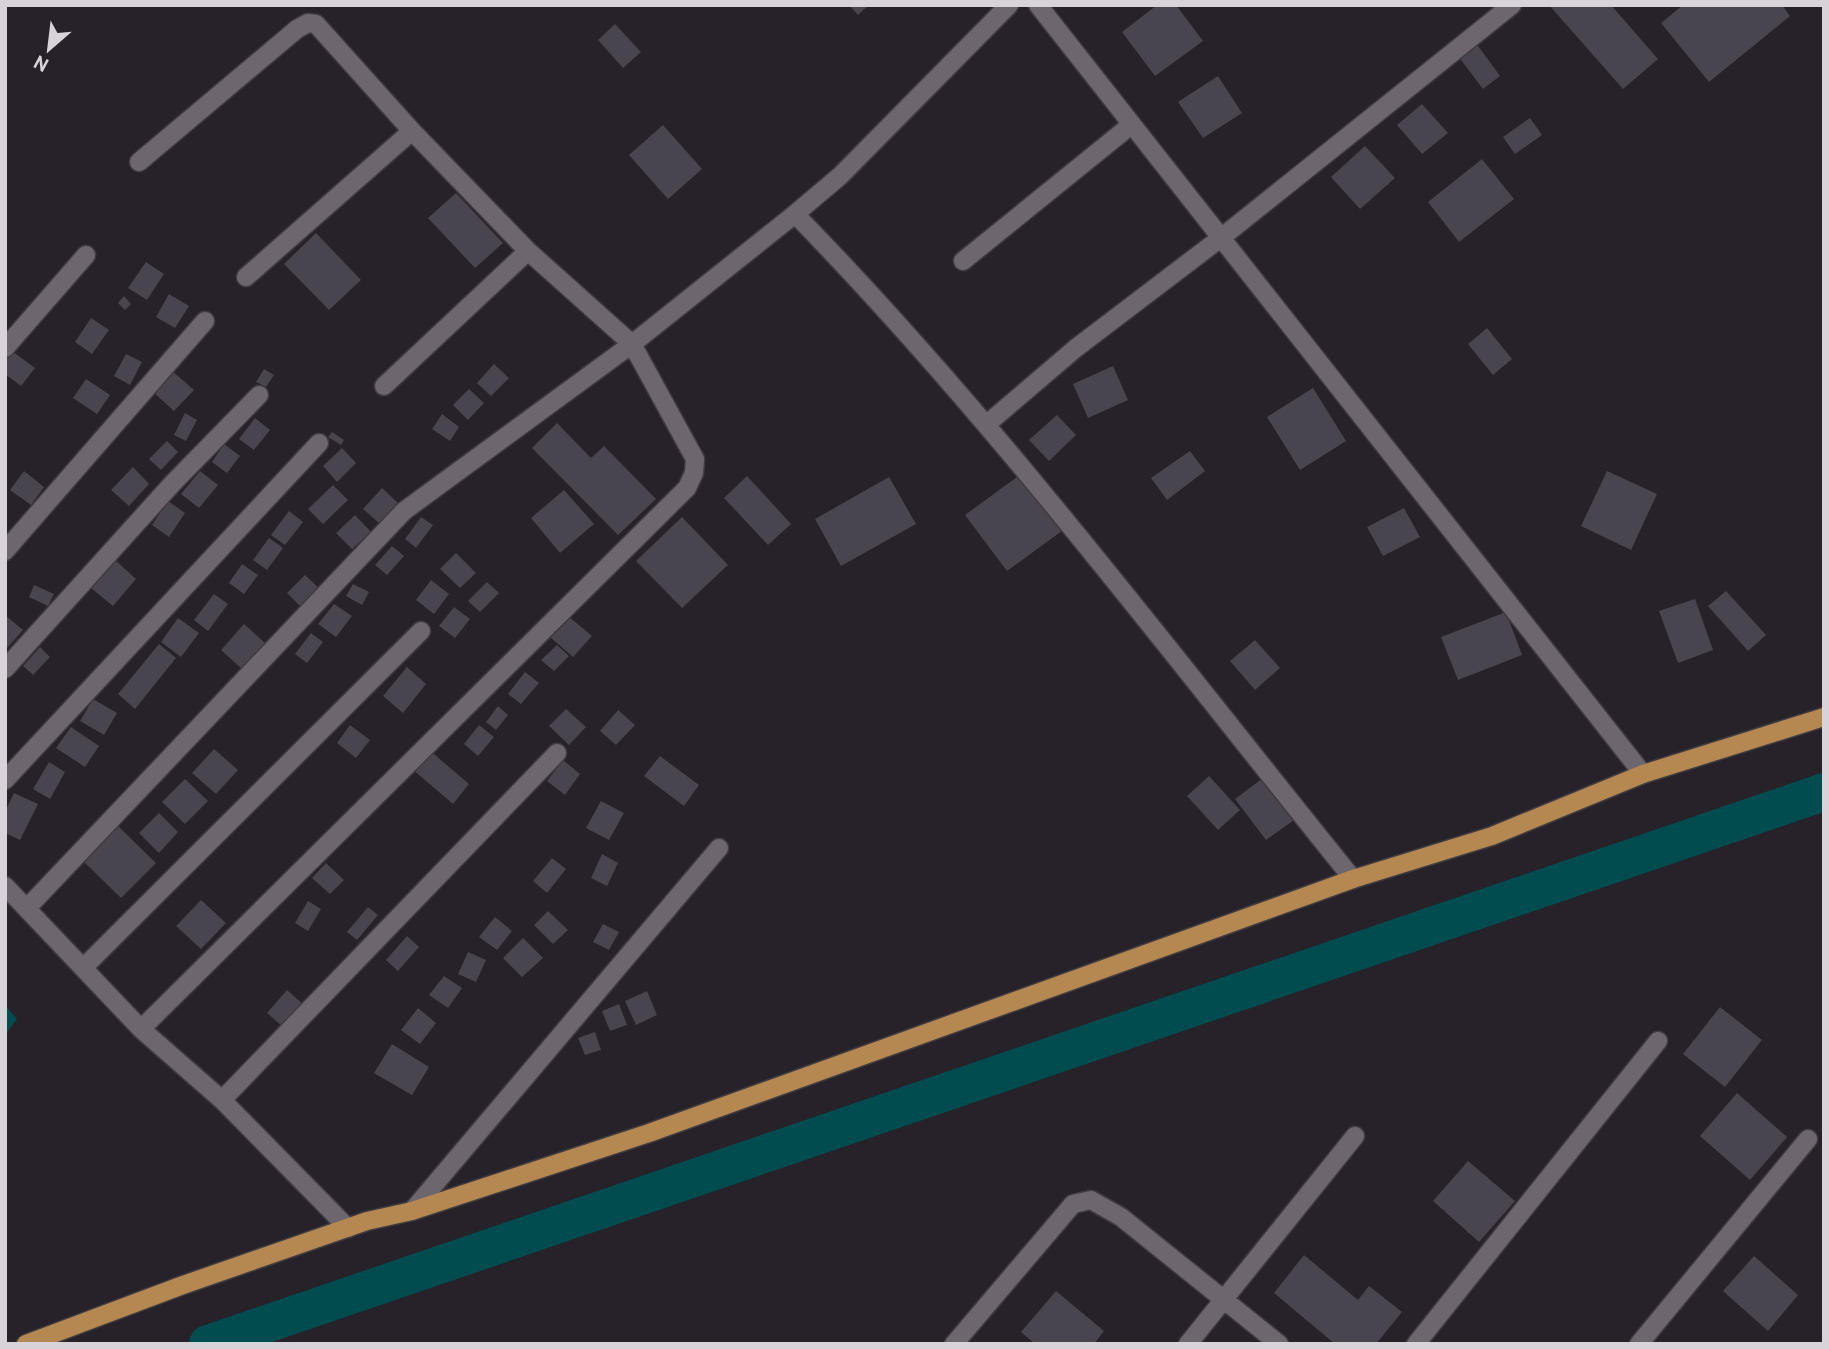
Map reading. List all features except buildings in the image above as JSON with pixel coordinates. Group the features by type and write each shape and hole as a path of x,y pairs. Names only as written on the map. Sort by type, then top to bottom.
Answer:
{"main road":[{"path":"26,1344 348,1228 412,1211 649,1133 1353,879 1492,836 1643,774 1824,717"}],"street":[{"path":"27,908 404,511 632,344 795,214 840,176 1009,5"},
{"path":"1038,5 1643,774"},
{"path":"987,424 1076,348 1222,237 1512,5"},
{"path":"139,162 308,23 324,30 412,131 528,251 632,344 691,447 695,459 694,473 687,488 141,1029"},
{"path":"963,261 1131,125"},
{"path":"246,277 412,131"},
{"path":"795,214 879,300 987,424 1353,879"},
{"path":"384,386 528,251"},
{"path":"5,348 86,255"},
{"path":"5,551 205,321"},
{"path":"5,669 165,492 259,395"},
{"path":"5,780 318,443"},
{"path":"83,968 421,631"},
{"path":"222,1100 557,753"},
{"path":"412,1211 719,848"},
{"path":"5,886 141,1029 222,1100 348,1228"},
{"path":"1416,1344 1658,1041"},
{"path":"1188,1344 1355,1136"},
{"path":"1639,1344 1808,1139"},
{"path":"954,1344 1073,1204 1084,1200 1097,1202 1121,1217 1224,1297 1279,1344"}],"water":[{"path":"5,1005 17,1019 5,1035"}],"waterway":[{"path":"208,1344 1824,792"}]}
